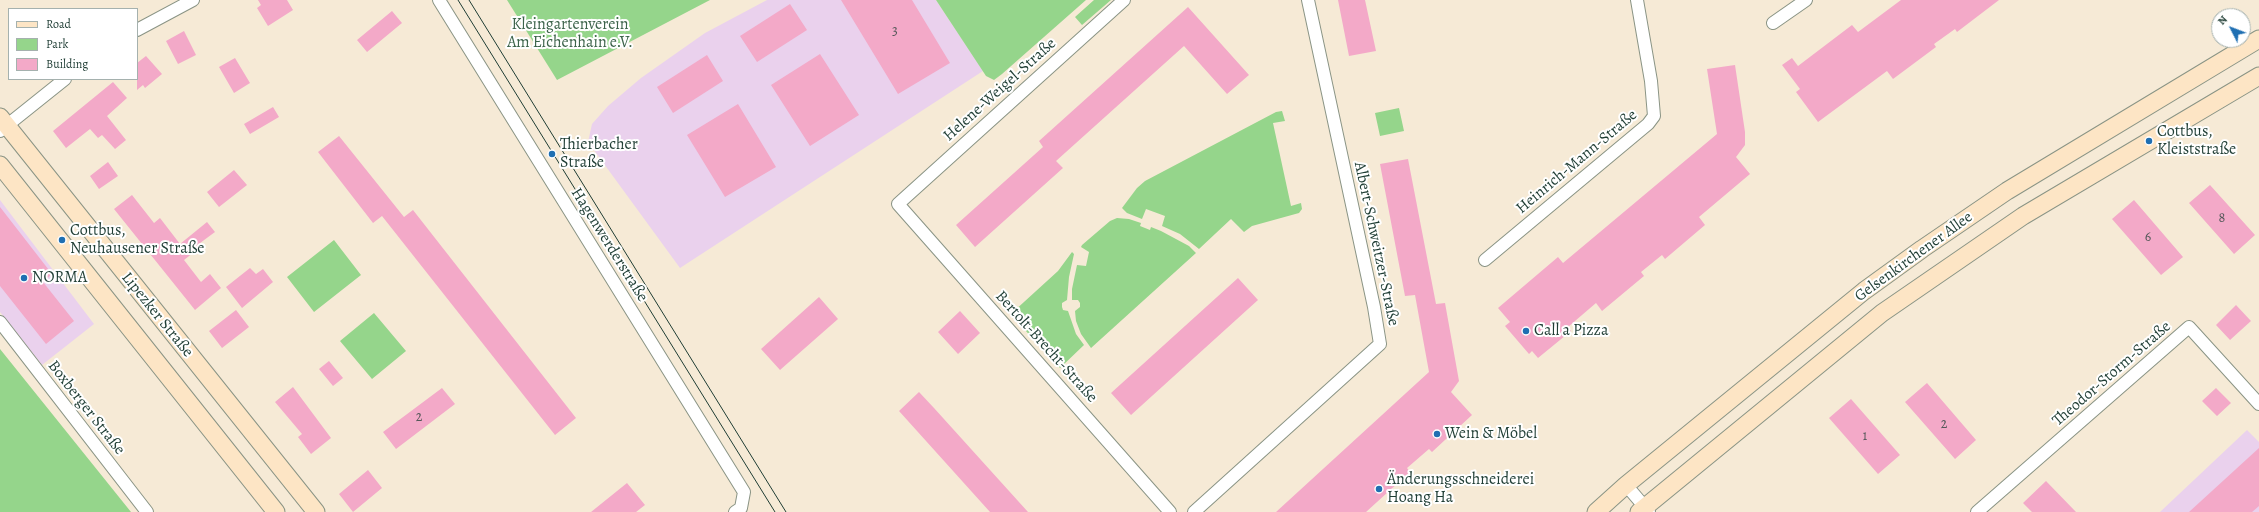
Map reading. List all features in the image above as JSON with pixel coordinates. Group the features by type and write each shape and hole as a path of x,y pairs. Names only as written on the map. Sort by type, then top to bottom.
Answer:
{"main road":[{"name":"Gelsenkirchener Allee","path":"1596,512 1626,485 1864,291 1922,249 2007,191 2259,40"},
{"name":"Gelsenkirchener Allee","path":"1644,510 1882,313 2023,216 2259,76"},
{"name":"Lipezker Straße","path":"2,125 316,512"},
{"name":"Lipezker Straße","path":"0,164 276,512"}],"street":[{"path":"138,29 193,0"},
{"name":"Hagenwerderstraße","path":"439,0 744,492 744,500 738,510"},
{"name":"Helene-Weigel-Straße","path":"898,204 1124,0"},
{"name":"Albert-Schweitzer-Straße","path":"1194,512 1380,344 1374,307 1308,0"},
{"name":"Heinrich-Mann-Straße","path":"1485,260 1648,124 1654,116 1651,81 1638,0"},
{"path":"1773,23 1806,0"},
{"path":"2,125 64,80"},
{"name":"Bertolt-Brecht-Straße","path":"898,204 1170,512"},
{"name":"Boxberger Straße","path":"0,322 147,512"},
{"name":"Theodor-Storm-Straße","path":"1977,512 2189,327 2259,404"},
{"path":"1626,485 1644,510"}],"shaded area":[{"path":"767,0 936,0 983,71 680,268 588,142 592,124 608,106 641,78 705,33"},
{"path":"0,200 94,324 42,365 0,312"},
{"path":"2247,430 2259,442 2259,512 2160,512"}],"green space":[{"name":"Kleingartenverein Am Eichenhain e.V.","path":"507,0 710,0 557,80"},
{"path":"936,0 1086,0 994,80 986,76"},
{"path":"1094,0 1111,0 1082,25 1075,17"},
{"path":"1399,108 1404,131 1380,136 1375,113"},
{"path":"1282,111 1285,121 1273,123 1291,206 1301,203 1302,209 1299,213 1252,226 1244,232 1231,219 1199,249 1180,234 1162,226 1165,216 1146,209 1142,219 1127,213 1122,208 1137,188 1145,181 1276,112"},
{"path":"1117,218 1129,219 1141,223 1140,226 1150,230 1151,227 1161,231 1189,246 1196,253 1091,348 1081,334 1076,321 1075,311 1080,307 1080,303 1078,300 1072,300 1072,289 1077,265 1086,266 1089,252 1081,247 1082,245 1110,221"},
{"path":"334,240 361,275 314,312 287,277"},
{"path":"1072,252 1074,254 1069,277 1067,300 1062,303 1062,307 1063,310 1068,311 1076,334 1084,345 1060,368 1014,318 1013,312 1058,271"},
{"path":"374,313 406,351 372,379 340,341"},
{"path":"0,349 131,512 0,512"}],"building":[{"path":"258,0 287,0 293,10 268,26 257,8 261,5"},
{"path":"841,0 912,0 950,63 898,94"},
{"path":"1338,0 1365,0 1376,51 1349,56"},
{"path":"1901,0 1999,0 1957,32 1955,29 1934,44 1936,47 1893,79 1887,71 1818,122 1796,92 1800,89 1782,65 1792,58 1798,66 1852,25 1858,32"},
{"path":"790,4 807,30 757,62 740,36"},
{"path":"1188,7 1249,75 1227,94 1184,46 1056,161 1063,168 975,247 956,225 1043,147 1039,141"},
{"path":"392,11 402,23 367,52 357,40"},
{"path":"184,31 196,55 178,64 166,41"},
{"path":"820,54 859,115 810,146 771,85"},
{"path":"707,55 723,81 673,113 657,87"},
{"path":"146,56 162,74 145,88 143,85 137,90 138,80 138,62"},
{"path":"235,58 250,83 234,93 219,67"},
{"path":"1735,65 1745,132 1745,145 1736,157 1750,174 1699,217 1705,225 1665,259 1662,255 1641,272 1644,276 1602,311 1596,303 1568,327 1571,331 1538,358 1532,351 1529,354 1505,326 1510,322 1498,308 1558,257 1563,263 1717,134 1707,69"},
{"path":"113,82 127,98 107,116 126,140 115,149 102,135 98,138 90,129 66,148 53,131"},
{"path":"738,104 776,167 725,197 687,135"},
{"path":"273,107 279,117 250,134 244,124"},
{"path":"339,136 404,217 413,210 576,418 555,435 382,216 373,223 318,152"},
{"path":"1408,159 1436,304 1445,303 1459,381 1451,392 1472,415 1432,452 1429,449 1407,468 1410,472 1366,512 1276,512 1429,372 1415,295 1405,296 1380,164"},
{"path":"108,162 118,176 99,189 90,176"},
{"path":"234,170 247,185 219,207 207,192"},
{"path":"2210,185 2255,235 2234,254 2189,203"},
{"path":"132,195 154,223 160,218 180,244 207,222 215,232 196,246 198,249 184,260 201,282 210,274 221,288 195,310 114,209"},
{"path":"2134,200 2183,257 2161,275 2112,219"},
{"name":"NORMA","path":"0,207 52,274 43,282 74,321 46,344 0,286"},
{"path":"250,268 256,274 263,269 273,282 242,308 226,287"},
{"path":"1238,278 1258,300 1131,415 1111,393"},
{"path":"819,297 838,319 780,370 761,349"},
{"path":"2236,305 2251,321 2230,340 2216,325"},
{"path":"236,310 249,327 222,348 209,331"},
{"path":"960,311 980,333 958,354 938,332"},
{"path":"329,361 343,378 333,386 319,369"},
{"path":"1927,383 1976,440 1955,459 1905,402"},
{"path":"293,387 331,438 311,454 298,437 302,434 275,402"},
{"path":"442,388 455,404 396,449 383,432"},
{"path":"2216,388 2231,403 2217,416 2202,401"},
{"path":"919,392 1028,512 990,512 899,411"},
{"path":"1851,399 1900,455 1878,474 1829,418"},
{"path":"2259,448 2259,506 2252,512 2189,512"},
{"path":"368,470 382,488 353,512 339,494"},
{"path":"2046,481 2076,512 2032,512 2023,503"},
{"path":"627,483 645,505 636,512 591,512"}],"tram line":[{"path":"458,0 775,512"},
{"path":"469,0 786,512"}],"place":[{"name":"Cottbus, Kleiststraße","path":"2149,141"},
{"name":"Thierbacher Straße","path":"552,154"},
{"name":"Cottbus, Neuhausener Straße","path":"62,240"},
{"name":"NORMA","path":"24,278"},
{"name":"Call a Pizza","path":"1526,331"},
{"name":"Wein & Möbel","path":"1437,434"},
{"name":"Änderungsschneiderei Hoang Ha","path":"1379,489"}]}
